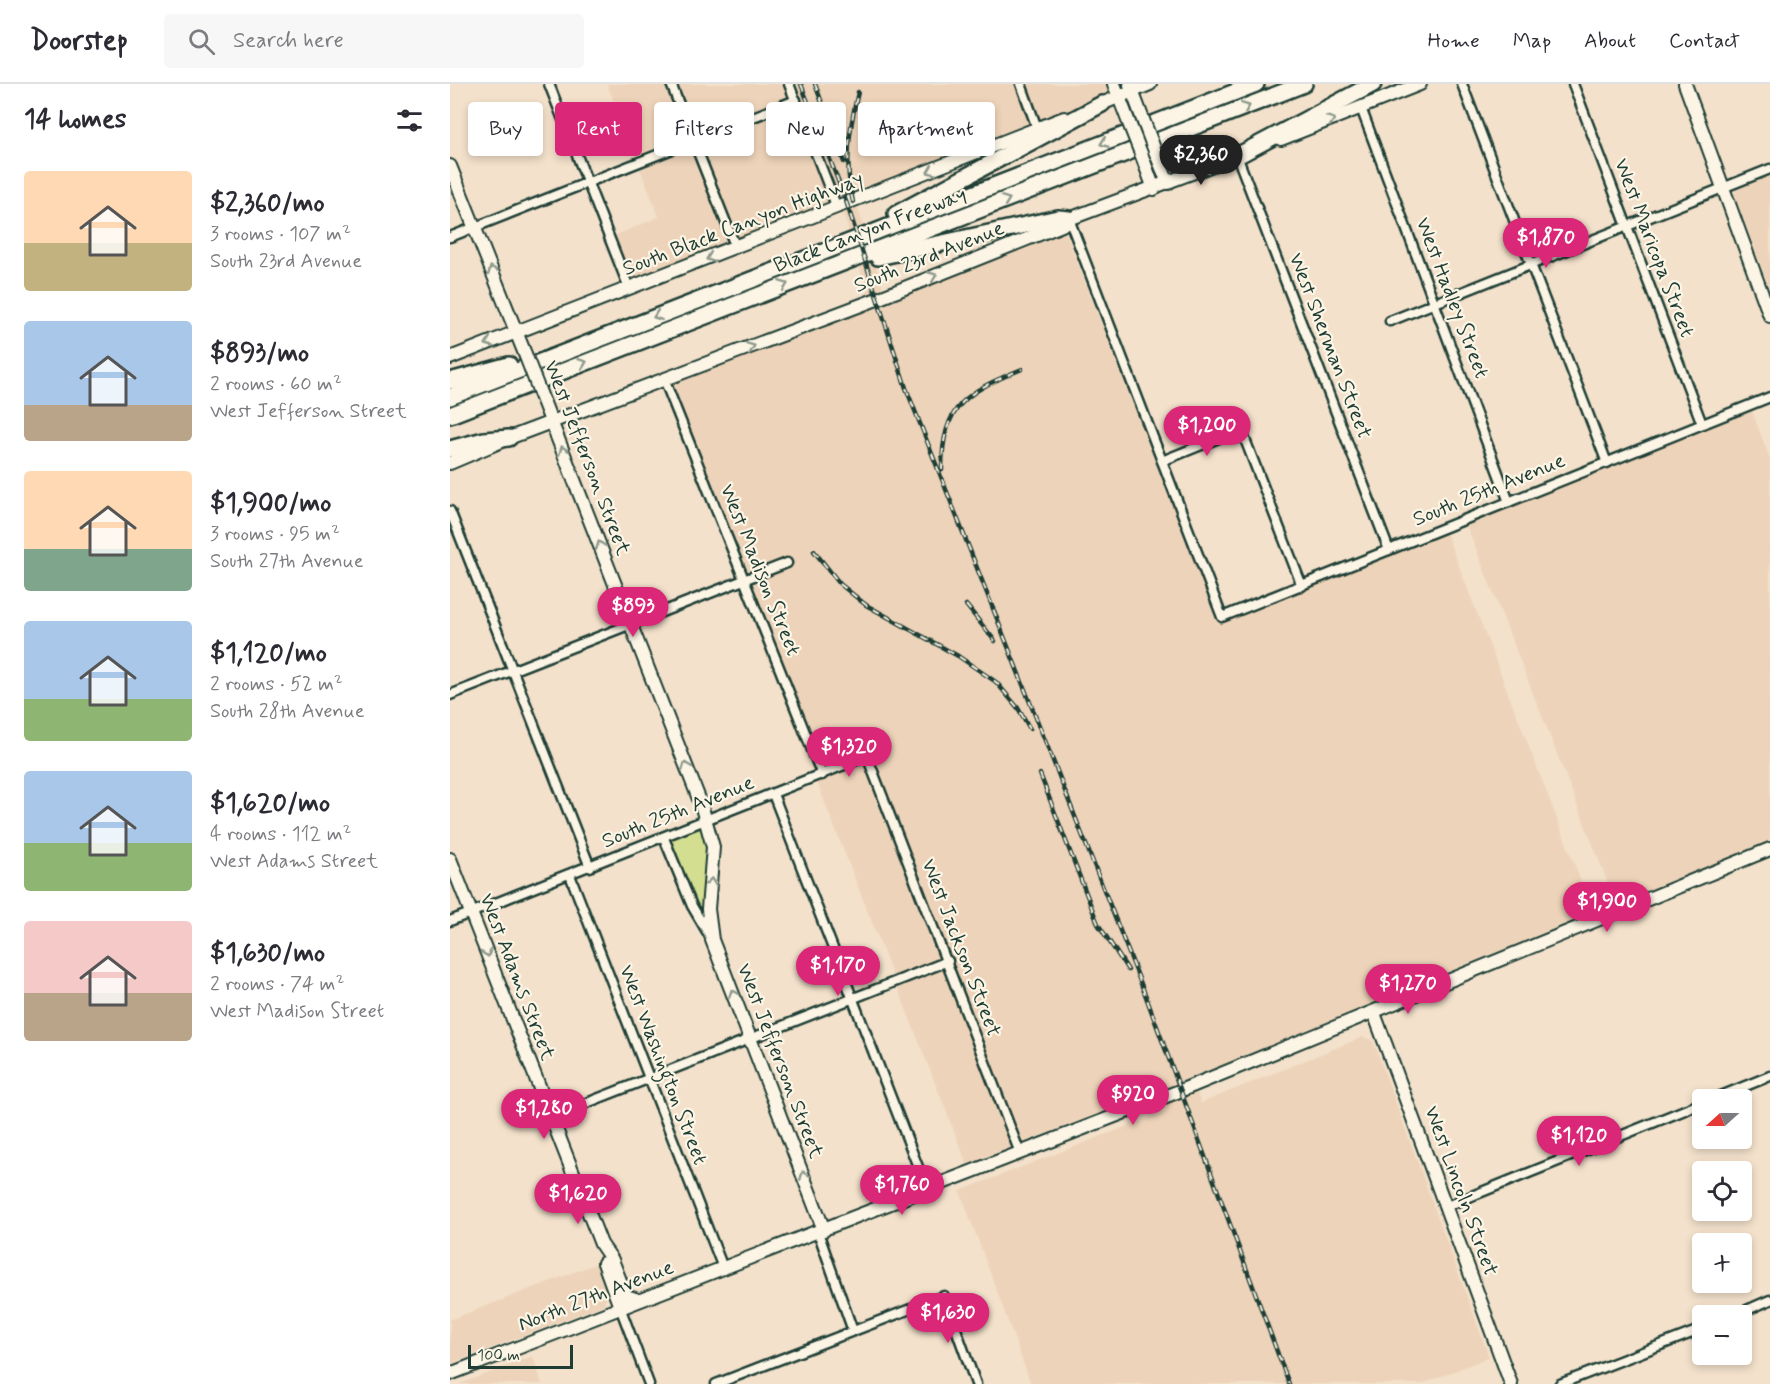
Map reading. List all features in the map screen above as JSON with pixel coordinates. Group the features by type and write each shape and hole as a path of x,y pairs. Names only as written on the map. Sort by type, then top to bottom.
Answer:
{"highway":[{"name":"Black Canyon Freeway","path":"450,397 1256,84"},
{"name":"Black Canyon Freeway","path":"450,415 1304,84"},
{"path":"1237,156 1372,84"},
{"path":"829,249 1102,104"},
{"path":"822,271 1058,218 1069,219"},
{"path":"450,381 513,364 544,360"},
{"path":"450,448 484,440 509,438"}],"main road":[{"name":"South Black Canyon Highway","path":"450,358 519,338 629,288 1102,104 1117,90 1150,84"},
{"name":"South 23rd Avenue","path":"450,463 509,438 877,299 1062,225 1069,219 1154,189 1420,84"},
{"path":"1684,84 1721,189 1770,316"},
{"path":"1131,87 1168,183"},
{"path":"1117,90 1154,189"},
{"name":"West Jefferson Street","path":"450,166 544,401 706,820 712,847 708,909 712,940 821,1231"},
{"name":"North 27th Avenue","path":"450,1374 927,1190 1374,1013 1770,849"},
{"name":"West Adams Street","path":"450,859 601,1244 604,1262 620,1307"},
{"name":"West Lincoln Street","path":"1374,1013 1511,1384"},
{"name":"West Adams Street","path":"601,1244 612,1260 626,1296 638,1300"}],"street":[{"path":"549,84 629,288"},
{"path":"671,84 678,102"},
{"path":"789,84 837,208"},
{"path":"1021,84 1037,128"},
{"path":"1462,84 1607,463"},
{"name":"West Maricopa Street","path":"1573,84 1702,424"},
{"path":"754,117 796,100"},
{"name":"West Hadley Street","path":"1361,108 1509,502"},
{"path":"450,237 659,156"},
{"path":"700,156 736,248"},
{"name":"West Sherman Street","path":"1237,156 1389,550"},
{"path":"1390,321 1770,169"},
{"path":"1069,219 1162,461 1241,429 1302,586"},
{"name":"West Madison Street","path":"664,379 822,775"},
{"name":"South 25th Avenue","path":"1162,461 1222,617 1770,397"},
{"path":"450,511 590,867"},
{"path":"450,695 787,563"},
{"name":"South 25th Avenue","path":"450,921 867,756"},
{"name":"West Jackson Street","path":"867,756 948,961 1020,1153"},
{"path":"773,794 927,1190"},
{"name":"West Jefferson Street","path":"664,838 696,915 712,940"},
{"name":"West Washington Street","path":"570,875 723,1268"},
{"path":"551,1117 948,961"},
{"path":"1738,1089 1770,1076"},
{"path":"1447,1206 1692,1107"},
{"name":"West Jefferson Street","path":"821,1231 853,1331"},
{"path":"716,1384 944,1296 976,1384"},
{"path":"1752,1308 1770,1300"},
{"name":"West Adams Street","path":"620,1307 650,1384"},
{"path":"1560,1384 1692,1333"}],"shaded area":[{"path":"607,84 784,84 791,102 766,102 766,156 811,156 829,205 632,283 614,236 659,217 635,156 642,156 642,102 614,102"},
{"path":"796,84 1109,84 1107,93 1097,100 995,144 995,102 858,102 858,156 966,156 856,203 886,298 1063,231 1066,233 1219,624 1446,533 1593,912 1190,1078 1201,1103 1363,1037 1373,1041 1489,1357 1422,1384 1031,1384 960,1191 1166,1111 1158,1090 967,1164 661,386 871,305 842,209 822,156 846,156 846,102 803,102"},
{"path":"1770,176 1770,290 1734,194 1736,190"},
{"path":"1752,411 1770,459 1770,840 1616,903 1466,524"},
{"path":"598,1263 608,1294 603,1305 450,1364 450,1320"},
{"path":"533,1356 542,1384 460,1384"}],"green space":[{"path":"706,820 712,940 664,838"}],"railway":[{"path":"801,84 847,204 906,388 1145,994 1289,1384"},
{"path":"815,84 844,162"},
{"path":"853,202 848,161 852,120 858,92"},
{"path":"942,470 947,430 961,403 986,385 1022,369"},
{"path":"814,551 840,584 866,605 958,656 996,682 1018,708 1030,729"},
{"path":"966,605 995,641"},
{"path":"1040,774 1098,924 1128,970"}]}
